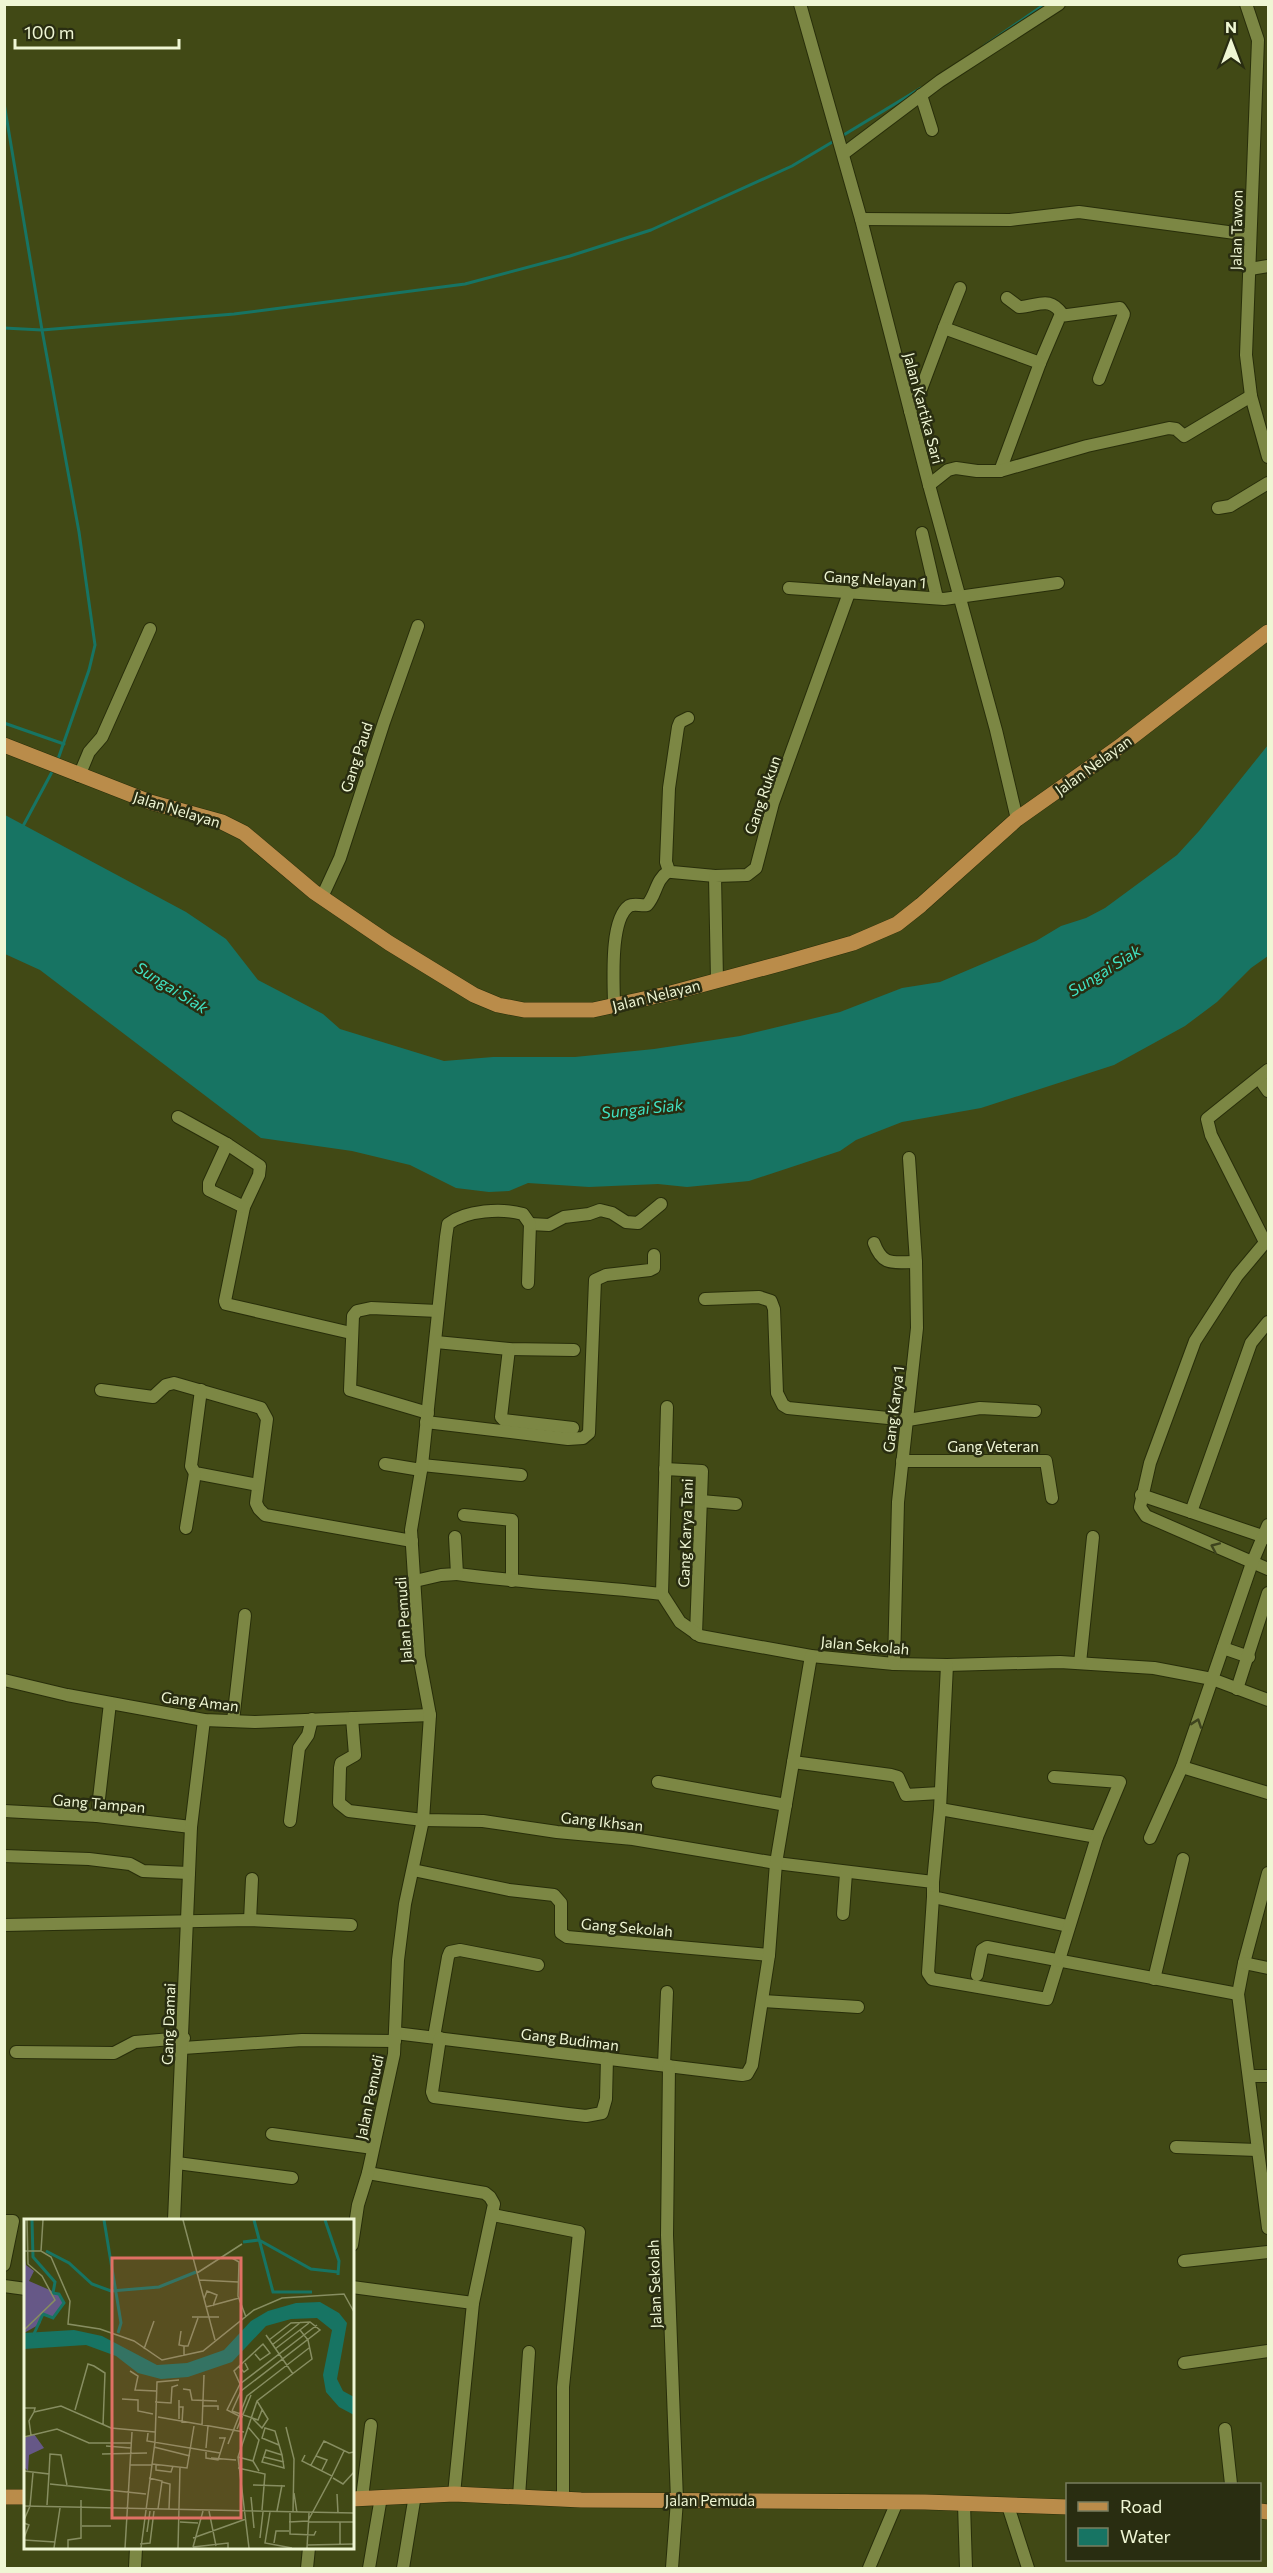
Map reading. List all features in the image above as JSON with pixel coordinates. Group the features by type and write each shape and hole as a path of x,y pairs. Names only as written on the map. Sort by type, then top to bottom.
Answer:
{"main road":[{"name":"Jalan Nelayan","path":"4,745 150,802 222,822 244,833 322,897 383,940 449,981 498,1005 558,1011 615,1007 854,942 897,924 1017,819 1119,747 1269,632"},
{"name":"Jalan Pemuda","path":"357,2498 454,2494 563,2499 897,2502 1066,2507"},
{"path":"4,2496 24,2497"}],"street":[{"name":"Jalan Kartika Sari","path":"800,4 861,219 929,485 948,598 996,730 1017,819"},
{"path":"843,154 921,94 997,42 1059,4"},
{"name":"Jalan Tawon","path":"1246,4 1258,40 1246,355 1251,396 1269,457"},
{"path":"921,94 932,130"},
{"path":"861,219 1010,220 1079,212 1250,235"},
{"path":"1250,268 1269,266"},
{"path":"910,411 920,392 960,288"},
{"path":"1007,298 1019,307 1047,302 1054,304 1063,315"},
{"path":"1000,471 1058,320 1063,315 1114,307 1123,310 1124,314 1099,380"},
{"path":"945,328 1040,363"},
{"path":"929,485 948,470 956,468 1000,471 1087,447 1170,428 1176,429 1184,436 1251,396"},
{"path":"1218,508 1230,506 1269,483"},
{"path":"922,533 948,598"},
{"name":"Gang Nelayan 1","path":"789,588 948,598 1058,583"},
{"name":"Gang Rukun","path":"669,871 715,876 747,875 756,868 773,802 849,593"},
{"name":"Gang Paud","path":"322,897 340,858 418,626"},
{"path":"73,773 102,737 150,629"},
{"path":"615,1007 615,949 620,918 633,904 648,905 657,882 669,871 666,862 669,788 678,727 680,722 688,718"},
{"path":"715,876 717,980"},
{"path":"1269,1091 1264,1074 1207,1119 1211,1135 1267,1240 1237,1276 1195,1341 1150,1463 1140,1507 1146,1516 1269,1569"},
{"path":"178,1117 227,1144 260,1166 259,1175 244,1207 226,1304 351,1333"},
{"path":"227,1144 208,1190 244,1207"},
{"name":"Gang Karya 1","path":"894,1664 898,1502 916,1329 916,1262 909,1158"},
{"path":"528,1283 530,1224 549,1225 564,1217 589,1214 600,1210 612,1213 626,1222 638,1224 661,1204"},
{"name":"Jalan Pemudi","path":"354,2230 394,2054 398,1960 423,1820 430,1715 419,1656 412,1517 422,1468 448,1224 465,1214 513,1211 523,1214 530,1224"},
{"path":"874,1243 879,1257 885,1261 916,1262"},
{"path":"438,1311 364,1308 353,1316 350,1390 427,1418 568,1438 583,1438 589,1433 595,1280 606,1275 650,1270 654,1268 654,1255"},
{"path":"705,1299 759,1297 771,1301 774,1309 777,1394 783,1405 788,1408 908,1420 980,1408 1035,1411"},
{"path":"1191,1512 1251,1343 1269,1322"},
{"path":"436,1342 509,1349 574,1350"},
{"path":"509,1349 501,1417 504,1420 573,1428"},
{"path":"101,1390 153,1397 166,1385 174,1383 261,1408 267,1419 256,1503 265,1515 412,1541"},
{"path":"186,1528 195,1473 191,1466 201,1390"},
{"name":"Gang Karya Tani","path":"662,1594 667,1407"},
{"name":"Gang Veteran","path":"902,1461 1046,1461 1052,1498"},
{"path":"386,1464 521,1475"},
{"name":"Gang Karya Tani","path":"665,1469 702,1471 696,1634"},
{"path":"195,1473 258,1485"},
{"path":"1141,1495 1191,1512 1267,1533 1252,1563 1182,1767 1150,1838"},
{"path":"701,1501 736,1504"},
{"path":"464,1515 512,1520 512,1581"},
{"path":"456,1536 458,1574"},
{"path":"1080,1663 1093,1536"},
{"path":"415,1581 458,1574 662,1594 680,1622 696,1634 811,1656"},
{"path":"1237,1689 1269,1593"},
{"path":"233,1721 245,1615"},
{"path":"1223,1648 1249,1657"},
{"name":"Jalan Sekolah","path":"742,2075 747,2074 752,2065 763,2001 776,1863 811,1656 894,1664 1080,1663 1154,1668 1212,1679 1269,1701"},
{"path":"947,1665 940,1809 928,1973 932,1979 1044,2000 1049,1996 1068,1926 1097,1838 1120,1782 1054,1777"},
{"name":"Gang Aman","path":"4,1680 204,1720 430,1715"},
{"path":"97,1816 110,1703"},
{"name":"Gang Ikhsan","path":"352,1718 355,1755 341,1763 339,1803 349,1811 423,1820 483,1821 557,1832 633,1839 776,1863 933,1882"},
{"path":"290,1821 299,1748 308,1735 312,1719"},
{"name":"Gang Damai","path":"174,2219 191,1827 204,1720"},
{"path":"794,1762 891,1775 897,1777 906,1795 940,1793"},
{"path":"1182,1767 1269,1793"},
{"path":"658,1782 786,1805"},
{"path":"940,1809 1097,1838"},
{"name":"Gang Tampan","path":"4,1811 97,1816 191,1827"},
{"path":"4,1856 89,1858 130,1864 143,1871 189,1873"},
{"path":"1154,1979 1183,1859"},
{"name":"Gang Sekolah","path":"413,1870 509,1890 554,1895 561,1903 561,1933 567,1937 769,1955"},
{"path":"843,1914 846,1873"},
{"path":"1269,1873 1244,1963 1238,1994 1257,2150 1266,2188 1269,2228"},
{"path":"250,1920 252,1879"},
{"path":"933,1897 1068,1926"},
{"path":"4,1925 250,1920 351,1925"},
{"path":"977,1975 985,1947 1238,1994"},
{"path":"538,1965 460,1950 450,1952 437,2037 432,2092 434,2097 586,2116 602,2113 607,2058"},
{"path":"1244,1963 1269,1968"},
{"name":"Jalan Sekolah","path":"667,1992 667,2235 677,2500 672,2568"},
{"path":"763,2001 858,2007"},
{"name":"Gang Budiman","path":"16,2052 114,2053 135,2042 437,2037 742,2075"},
{"path":"1249,2076 1269,2076"},
{"path":"272,2134 373,2148"},
{"path":"1176,2147 1257,2150"},
{"path":"177,2163 292,2178"},
{"path":"368,2173 485,2193 493,2200 493,2215 473,2303 454,2494"},
{"path":"493,2215 579,2232 563,2387 563,2499"},
{"path":"4,2220 13,2221 4,2265"},
{"path":"1184,2261 1269,2252"},
{"path":"4,2286 24,2289"},
{"path":"354,2287 473,2303"},
{"path":"1184,2363 1269,2351"},
{"path":"519,2496 529,2352"},
{"path":"357,2498 371,2425"},
{"path":"1225,2430 1232,2483"},
{"path":"403,2568 415,2495"},
{"path":"369,2568 381,2497"},
{"path":"869,2568 897,2502"},
{"path":"964,2504 966,2568"},
{"path":"1008,2506 1028,2568"},
{"path":"135,2568 136,2549"},
{"path":"307,2568 309,2549"}],"water":[{"name":"Sungai Siak","path":"1268,745 1268,956 1251,968 1217,1002 1185,1026 1114,1065 981,1108 902,1122 856,1140 840,1151 749,1181 687,1187 658,1184 589,1187 528,1183 509,1191 489,1192 456,1188 410,1165 352,1151 261,1138 40,970 5,954 5,815 186,912 226,939 258,980 323,1014 340,1029 444,1061 493,1057 575,1057 654,1049 740,1036 840,1012 902,988 940,982 1036,941 1061,926 1086,918 1105,908 1177,855"}],"waterway":[{"path":"984,46 1045,4"},
{"path":"842,136 921,88"},
{"path":"4,103 79,532 95,645 89,670 57,762"},
{"path":"4,328 42,330 234,314 465,284 570,256 651,230 792,166 834,141"},
{"path":"4,723 64,744"},
{"path":"22,828 53,770"}]}
